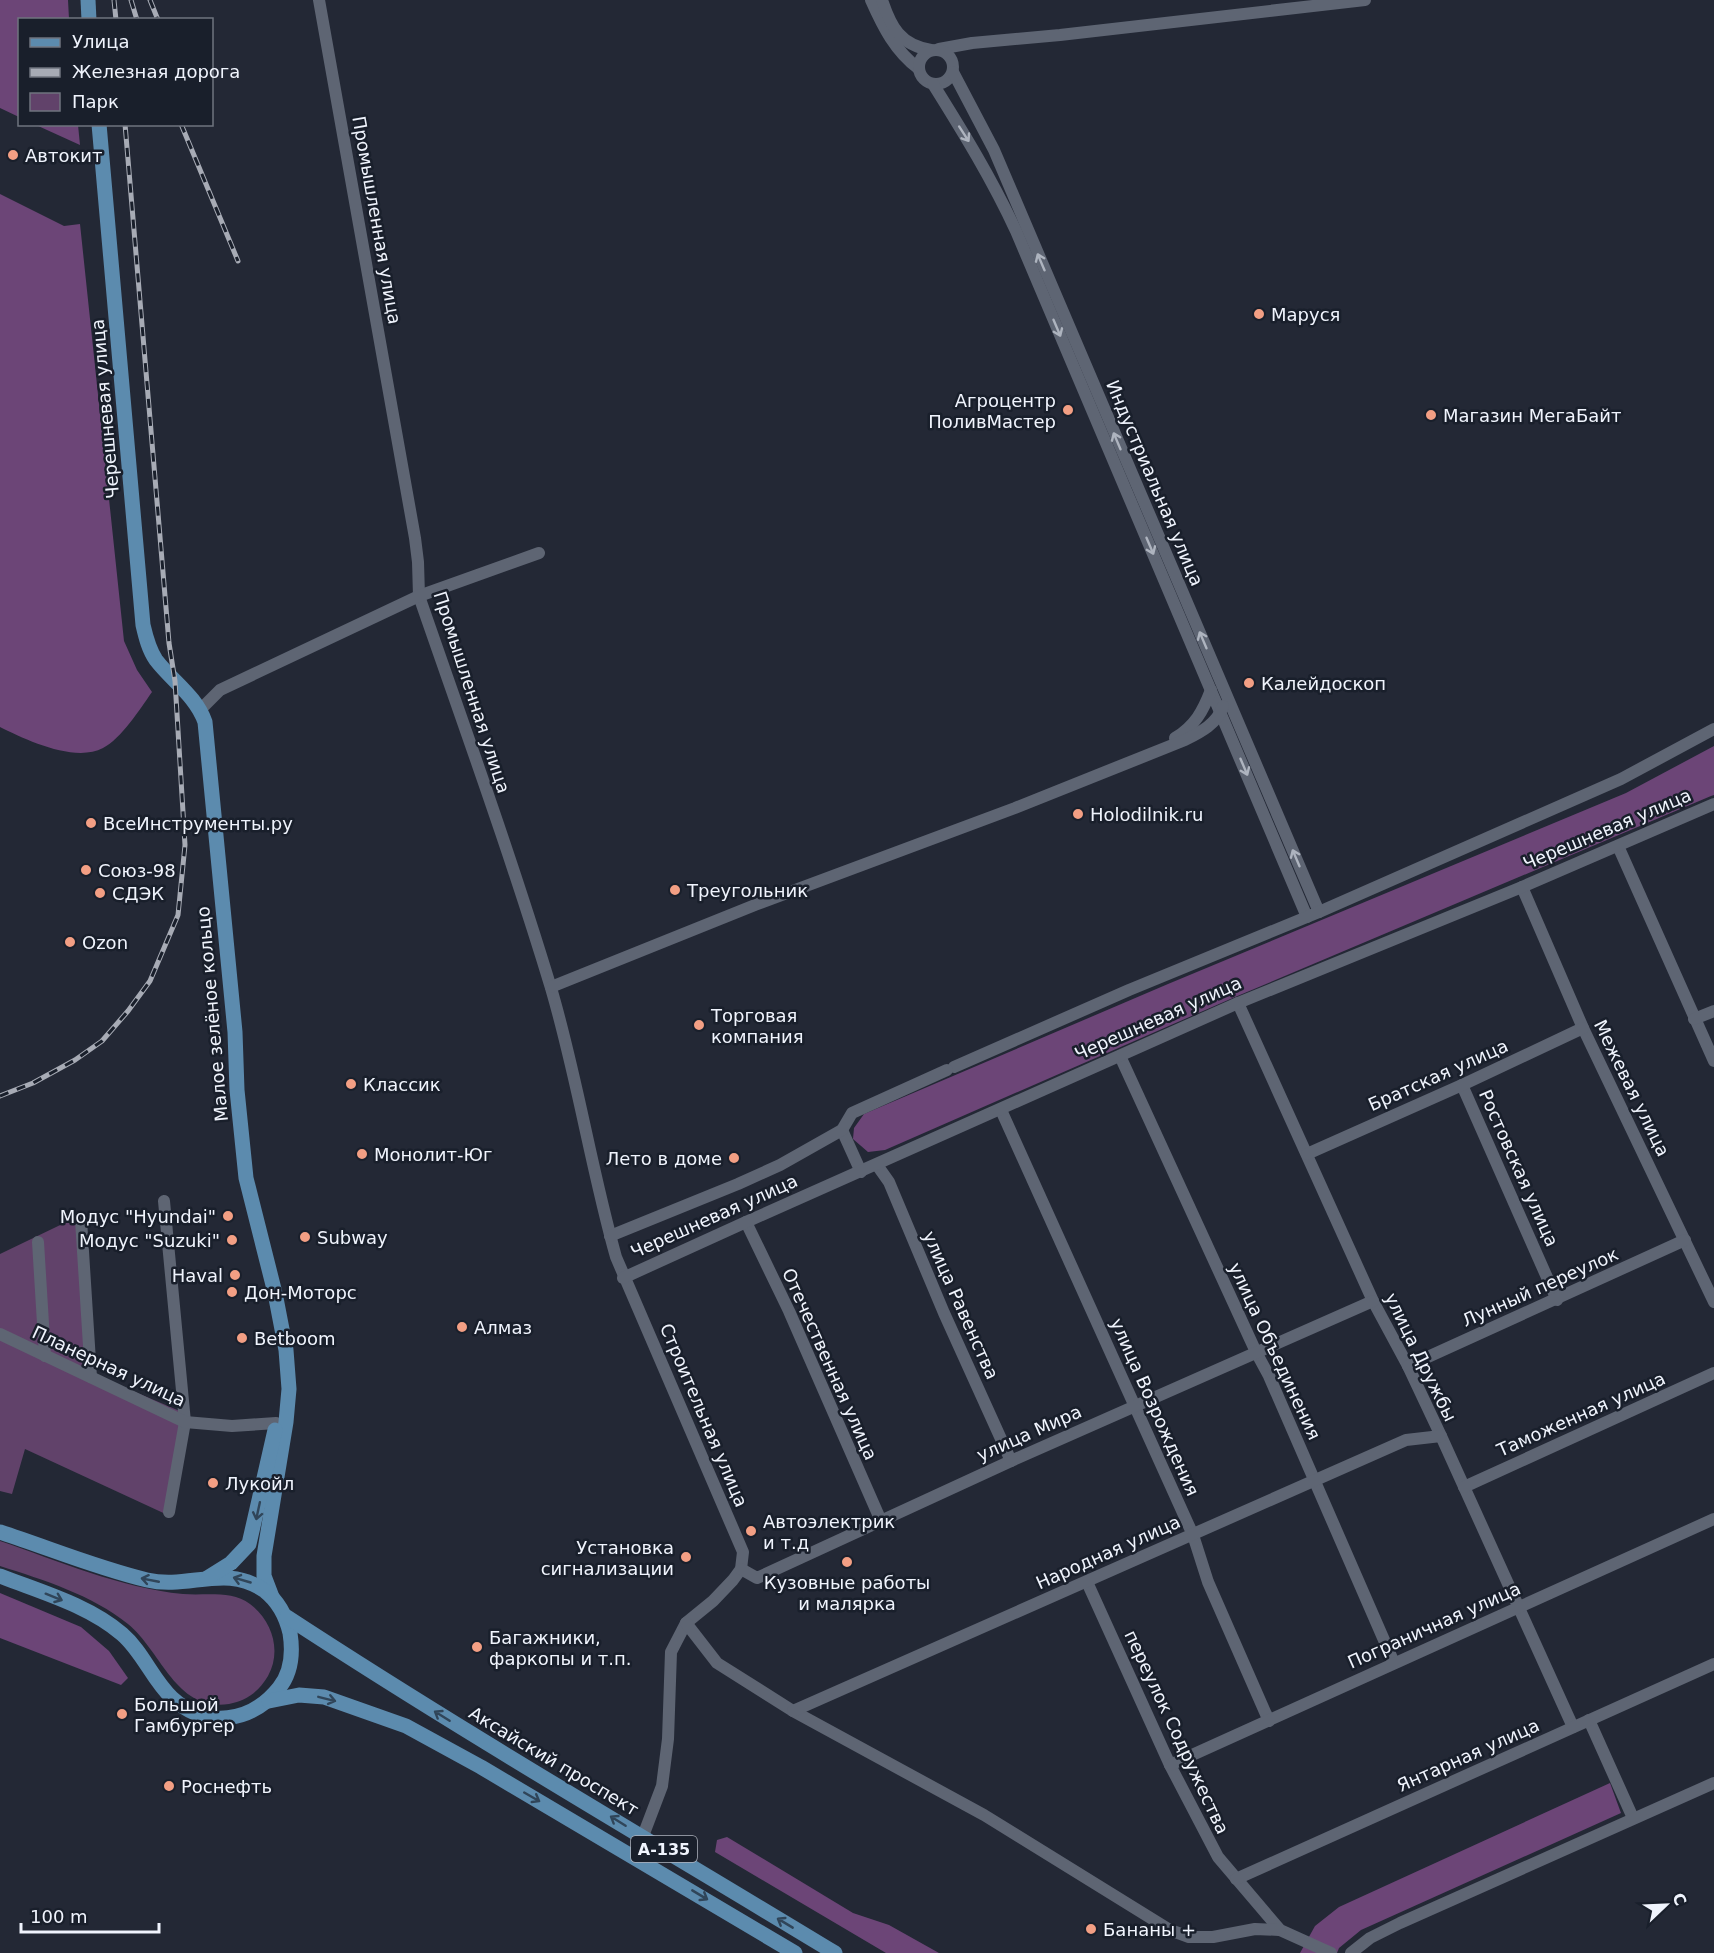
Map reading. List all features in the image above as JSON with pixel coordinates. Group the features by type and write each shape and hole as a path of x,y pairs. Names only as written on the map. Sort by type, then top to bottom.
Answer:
{"main road":[{"path":"88,0 89,18"},
{"name":"Черешневая улица","path":"99,126 144,626 148,646 156,660 201,709"},
{"name":"Малое зелёное кольцо","path":"201,709 205,722 235,1032 237,1090 246,1178 275,1293 286,1350 289,1389 286,1422 264,1556 264,1576 272,1597"},
{"name":"Малое зелёное кольцо","path":"207,1578 231,1563 249,1544 276,1423 286,1350"},
{"path":"0,1576 92,1612 122,1634 147,1662 154,1676 172,1698 195,1713 214,1718 232,1718 252,1712 269,1701 285,1682 293,1652 287,1617 272,1597 255,1584 234,1577 176,1583 148,1580 4,1538"},
{"name":"Аксайский проспект","path":"287,1617 492,1747 835,1953"},
{"name":"А-135","path":"269,1701 299,1695 324,1697 406,1726 501,1779 795,1953"}],"street":[{"name":"Промышленная улица","path":"319,0 415,538 419,596 551,987 571,1059 610,1236 623,1278"},
{"path":"871,0 895,46 919,69 926,81 933,84 946,82 969,50 990,43"},
{"path":"882,0 899,34 915,47 949,54 954,68"},
{"path":"919,69 924,54 972,43 990,43 1365,0"},
{"name":"Индустриальная улица","path":"954,68 994,150 1047,291 1142,513 1211,690 1313,914"},
{"name":"Индустриальная улица","path":"933,84 968,139 998,193 1047,291"},
{"name":"Индустриальная улица","path":"1142,513 1226,693 1313,914"},
{"path":"201,709 220,690 419,596 539,553"},
{"path":"1135,761 1183,734 1203,710 1211,690"},
{"path":"551,987 755,905 1135,761 1205,730 1221,713 1226,693"},
{"path":"610,1236 780,1165 842,1130 852,1113 1129,990 1313,914 1621,779 1714,729"},
{"name":"Черешневая улица","path":"623,1278 1238,1003 1522,887 1714,804"},
{"path":"1618,846 1714,1061"},
{"name":"Межевая улица","path":"1522,887 1583,1028 1685,1240 1710,1284 1714,1302"},
{"name":"улица Дружбы","path":"1238,1003 1373,1301 1408,1366 1441,1436 1573,1727"},
{"path":"1694,1019 1714,1011"},
{"name":"Братская улица","path":"1307,1154 1583,1028"},
{"name":"улица Объединения","path":"1120,1056 1269,1376 1394,1663"},
{"name":"Ростовская улица","path":"1462,1084 1557,1300"},
{"name":"улица Возрождения","path":"1001,1110 1193,1535 1208,1582 1269,1721"},
{"path":"842,1130 861,1172"},
{"name":"улица Равенства","path":"877,1165 889,1182 1011,1461"},
{"path":"164,1201 185,1422 169,1512"},
{"path":"81,1220 92,1377"},
{"name":"Отечественная улица","path":"746,1222 789,1311 881,1521"},
{"name":"Лунный переулок","path":"1408,1366 1685,1240"},
{"path":"38,1242 45,1356"},
{"name":"Строительная улица","path":"623,1278 658,1353 743,1552 741,1569"},
{"name":"улица Мира","path":"741,1569 758,1578 1135,1405 1373,1301"},
{"name":"Планерная улица","path":"0,1334 185,1422 232,1426 276,1423"},
{"name":"Таможенная улица","path":"1464,1486 1714,1373"},
{"name":"Народная улица","path":"793,1711 1406,1440 1441,1436"},
{"name":"Пограничная улица","path":"1170,1765 1714,1519"},
{"path":"642,1836 662,1786 668,1739 670,1652 686,1623 712,1601 741,1569"},
{"name":"переулок Содружества","path":"1087,1582 1170,1765 1218,1857 1280,1930 1331,1953"},
{"path":"686,1623 717,1663 793,1711 984,1815 1170,1930 1189,1937 1213,1937 1255,1929 1280,1930"},
{"name":"Янтарная улица","path":"1236,1880 1714,1664"},
{"path":"1589,1720 1633,1818"},
{"path":"1352,1953 1370,1938 1400,1923 1714,1783"}],"green space":[{"path":"81,1215 93,1374 189,1415 172,1517 25,1449 12,1494 0,1491 0,1254"},
{"path":"0,1541 90,1573 136,1586 183,1594 226,1595 243,1600 258,1611 269,1627 274,1656 268,1676 252,1694 235,1703 211,1704 196,1699 171,1678 140,1636 114,1614 67,1589 0,1566"}],"shaded area":[{"path":"0,0 68,0 69,18 18,18 18,117 0,108"},
{"path":"38,126 78,126 80,145"},
{"path":"0,194 64,226 80,224 124,641 137,670 152,692 117,738 103,748 92,752 79,753 51,748 0,727"},
{"path":"1714,746 1714,795 1235,997 885,1150 868,1152 853,1139 854,1128 864,1114 1626,793"},
{"path":"0,1593 81,1627 109,1651 128,1678 121,1685 0,1638"},
{"path":"1610,1783 1621,1813 1361,1930 1339,1948 1337,1953 1300,1953 1315,1926 1339,1907"},
{"path":"727,1837 853,1913 889,1925 939,1953 886,1953 715,1852 717,1840"}],"railway":[{"path":"114,0 116,18"},
{"path":"131,0 136,18"},
{"path":"150,0 157,18"},
{"path":"0,1096 33,1083 75,1060 102,1041 150,981 178,915 185,845 175,681 169,643 125,126"},
{"path":"182,126 238,261"}],"place":[{"name":"Автокит","path":"13,155"},
{"name":"Маруся","path":"1259,314"},
{"name":"Агроцентр ПоливМастер","path":"1068,410"},
{"name":"Магазин МегаБайт","path":"1431,415"},
{"name":"Калейдоскоп","path":"1249,683"},
{"name":"Holodilnik.ru","path":"1078,814"},
{"name":"ВсеИнструменты.ру","path":"91,823"},
{"name":"Союз-98","path":"86,870"},
{"name":"Треугольник","path":"675,890"},
{"name":"СДЭК","path":"100,893"},
{"name":"Ozon","path":"70,942"},
{"name":"Торговая компания","path":"699,1025"},
{"name":"Классик","path":"351,1084"},
{"name":"Монолит-Юг","path":"362,1154"},
{"name":"Лето в доме","path":"734,1158"},
{"name":"Модус \"Hyundai\"","path":"228,1216"},
{"name":"Subway","path":"305,1237"},
{"name":"Модус \"Suzuki\"","path":"232,1240"},
{"name":"Haval","path":"235,1275"},
{"name":"Дон-Моторс","path":"232,1292"},
{"name":"Алмаз","path":"462,1327"},
{"name":"Betboom","path":"242,1338"},
{"name":"Лукойл","path":"213,1483"},
{"name":"Автоэлектрик и т.д","path":"751,1531"},
{"name":"Установка сигнализации","path":"686,1557"},
{"name":"Кузовные работы и малярка","path":"847,1562"},
{"name":"Багажники, фаркопы и т.п.","path":"477,1647"},
{"name":"Большой Гамбургер","path":"122,1714"},
{"name":"Роснефть","path":"169,1786"},
{"name":"Бананы +","path":"1091,1929"}]}
